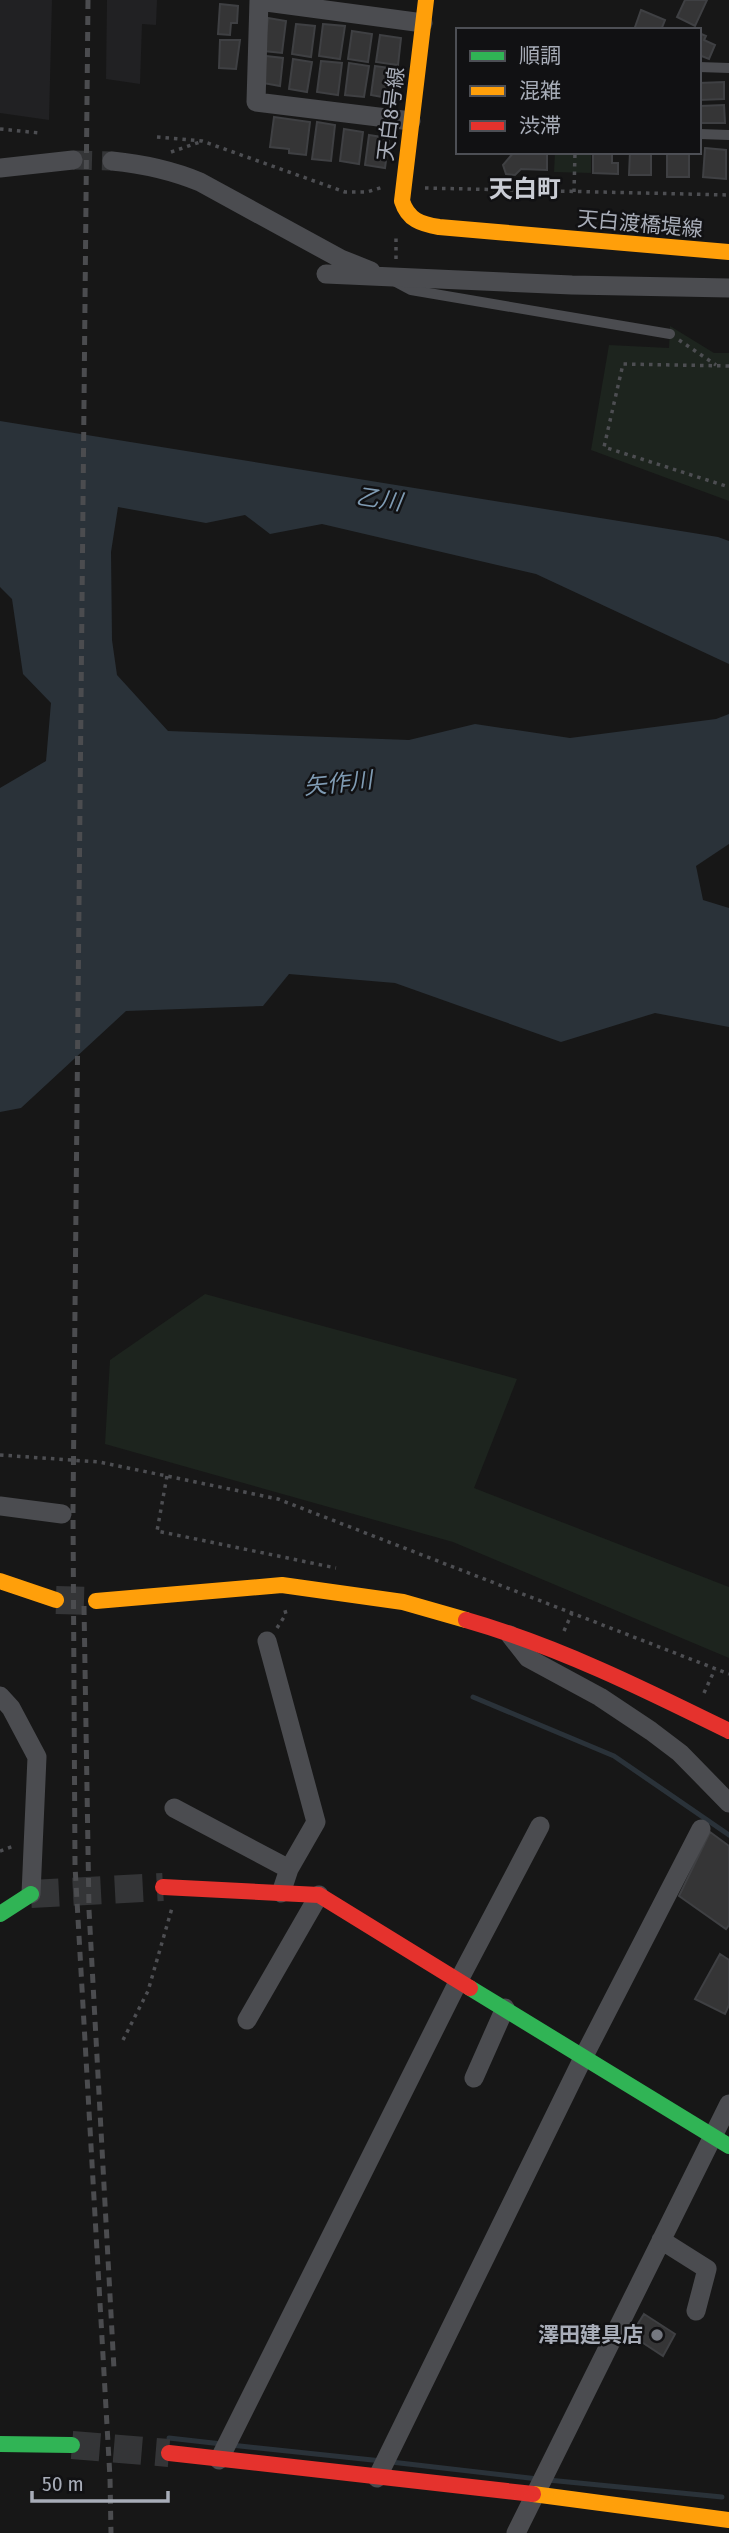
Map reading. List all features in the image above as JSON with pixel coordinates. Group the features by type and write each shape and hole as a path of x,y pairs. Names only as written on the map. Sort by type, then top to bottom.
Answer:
{"street":[{"path":"411,121 256,102 259,0 423,23"},
{"name":"天白8号線","path":"421,224 413,220 404,209 403,187 426,0"},
{"path":"0,168 73,160"},
{"path":"112,161 177,172 341,259 392,273"},
{"name":"天白渡橋堤線","path":"421,224 729,252"},
{"path":"326,274 392,273 572,285 729,288"},
{"path":"0,1506 62,1514"},
{"path":"0,1581 56,1600"},
{"path":"96,1601 275,1586 403,1602 507,1632 641,1688 729,1731"},
{"path":"507,1632 528,1658 600,1698 680,1753 729,1803"},
{"path":"267,1641 316,1822 289,1869 281,1893"},
{"path":"0,1696 11,1707 37,1757 31,1894 0,1914"},
{"path":"173,1808 289,1869"},
{"path":"219,2460 459,1980 540,1826"},
{"path":"377,2478 584,2056 701,1829"},
{"path":"170,1887 318,1895 721,2141"},
{"path":"247,2020 318,1895"},
{"path":"474,2078 505,2008"},
{"path":"516,2533 661,2240 721,2141 729,2104"},
{"path":"661,2240 707,2269 696,2311"},
{"path":"0,2444 72,2445"},
{"path":"169,2454 535,2494 729,2520"}],"lane":[{"path":"701,67 729,68"},
{"path":"701,134 729,135"},
{"path":"392,273 411,290 670,334"}],"path":[{"path":"0,129 40,133"},
{"path":"157,137 202,141 345,192 367,192 378,187 403,187 729,195"},
{"path":"575,154 575,192"},
{"path":"392,273 397,233"},
{"path":"670,334 718,366"},
{"path":"729,366 623,365 604,447 729,487"},
{"path":"0,1455 99,1462 278,1499 729,1674"},
{"path":"167,1476 157,1531 348,1570"},
{"path":"267,1641 286,1614 275,1586"},
{"path":"123,2040 148,1991 170,1887"}],"shaded area":[{"path":"0,0 52,0 49,120 0,113"},
{"path":"107,0 157,0 156,25 142,24 140,84 106,79"},
{"path":"555,154 591,154 591,173 554,172"},
{"path":"670,326 714,353 729,353 729,501 591,450 609,345 669,348"},
{"path":"205,1294 517,1379 474,1488 729,1587 729,1658 453,1542 105,1444 110,1360"}],"water":[{"path":"0,421 718,537 729,541 729,664 536,574 322,524 270,534 245,515 206,523 118,507 111,552 112,640 117,675 168,731 409,740 475,724 570,738 716,719 729,714 729,844 696,866 703,900 729,908 729,1027 655,1013 561,1042 395,983 289,974 263,1006 126,1011 21,1108 0,1112 0,788 46,761 51,703 23,674 12,599 0,587"}],"building":[{"path":"685,0 707,0 695,26 677,17"},
{"path":"220,4 238,6 237,23 231,23 230,35 218,34"},
{"path":"641,10 665,20 662,28 635,28"},
{"path":"268,18 286,21 282,53 264,51"},
{"path":"296,24 315,26 311,57 292,54"},
{"path":"323,24 345,26 340,59 319,56"},
{"path":"352,31 372,34 368,62 348,59"},
{"path":"701,34 706,36 704,40 715,45 709,59 701,56"},
{"path":"380,35 401,38 398,65 376,62"},
{"path":"220,40 240,40 236,69 219,68"},
{"path":"266,56 283,58 280,86 263,83"},
{"path":"293,59 312,62 307,92 289,89"},
{"path":"321,61 342,63 338,95 317,92"},
{"path":"349,63 369,66 364,97 345,95"},
{"path":"375,66 397,69 393,99 371,95"},
{"path":"724,82 724,99 701,100 701,83"},
{"path":"724,105 725,123 701,123 701,106"},
{"path":"274,117 310,122 306,155 289,153 289,149 270,147"},
{"path":"317,122 335,125 331,161 312,159"},
{"path":"344,129 363,132 359,164 340,161"},
{"path":"369,135 389,138 385,168 365,165"},
{"path":"705,148 726,150 726,179 703,177"},
{"path":"512,154 547,154 547,170 521,169 515,175 506,174 503,165"},
{"path":"593,154 612,154 612,163 618,163 618,174 593,173"},
{"path":"630,154 651,154 651,175 629,175"},
{"path":"667,154 689,154 689,177 667,177"},
{"path":"710,1832 729,1846 729,1925 726,1929 679,1896"},
{"path":"720,1954 729,1960 729,2005 725,2014 695,1999"},
{"path":"644,2314 675,2334 663,2356 631,2335"}],"waterway":[{"path":"473,1697 614,1756 729,1835"},
{"path":"169,2438 222,2444"},
{"path":"231,2445 382,2461"},
{"path":"391,2462 538,2479"},
{"path":"548,2480 722,2497"}],"tunnel":[{"path":"73,160 112,161"},
{"path":"56,1600 96,1601"},
{"path":"31,1894 163,1887"},
{"path":"72,2445 169,2453"}],"railway":[{"path":"88,0 73,1510 75,1866 111,2533"},
{"path":"84,1606 89,1910 114,2369"}],"traffic: fast":[{"path":"0,1914 31,1894"},
{"path":"470,1988 729,2146"},
{"path":"0,2444 72,2445"}],"traffic: slow":[{"path":"426,0 402,201 412,217 439,227 729,252"},
{"path":"0,1581 56,1600"},
{"path":"96,1601 282,1585 403,1602 466,1620"},
{"path":"533,2494 729,2520"}],"traffic: jam":[{"path":"466,1620 567,1655 729,1731"},
{"path":"163,1887 319,1895 470,1988"},
{"path":"169,2453 533,2494"}],"place":[{"name":"澤田建具店","path":"657,2335"}],"district":[{"name":"天白町","path":"525,189"}],"water label":[{"name":"乙川","path":"379,499"},
{"name":"矢作川","path":"338,783"}]}
